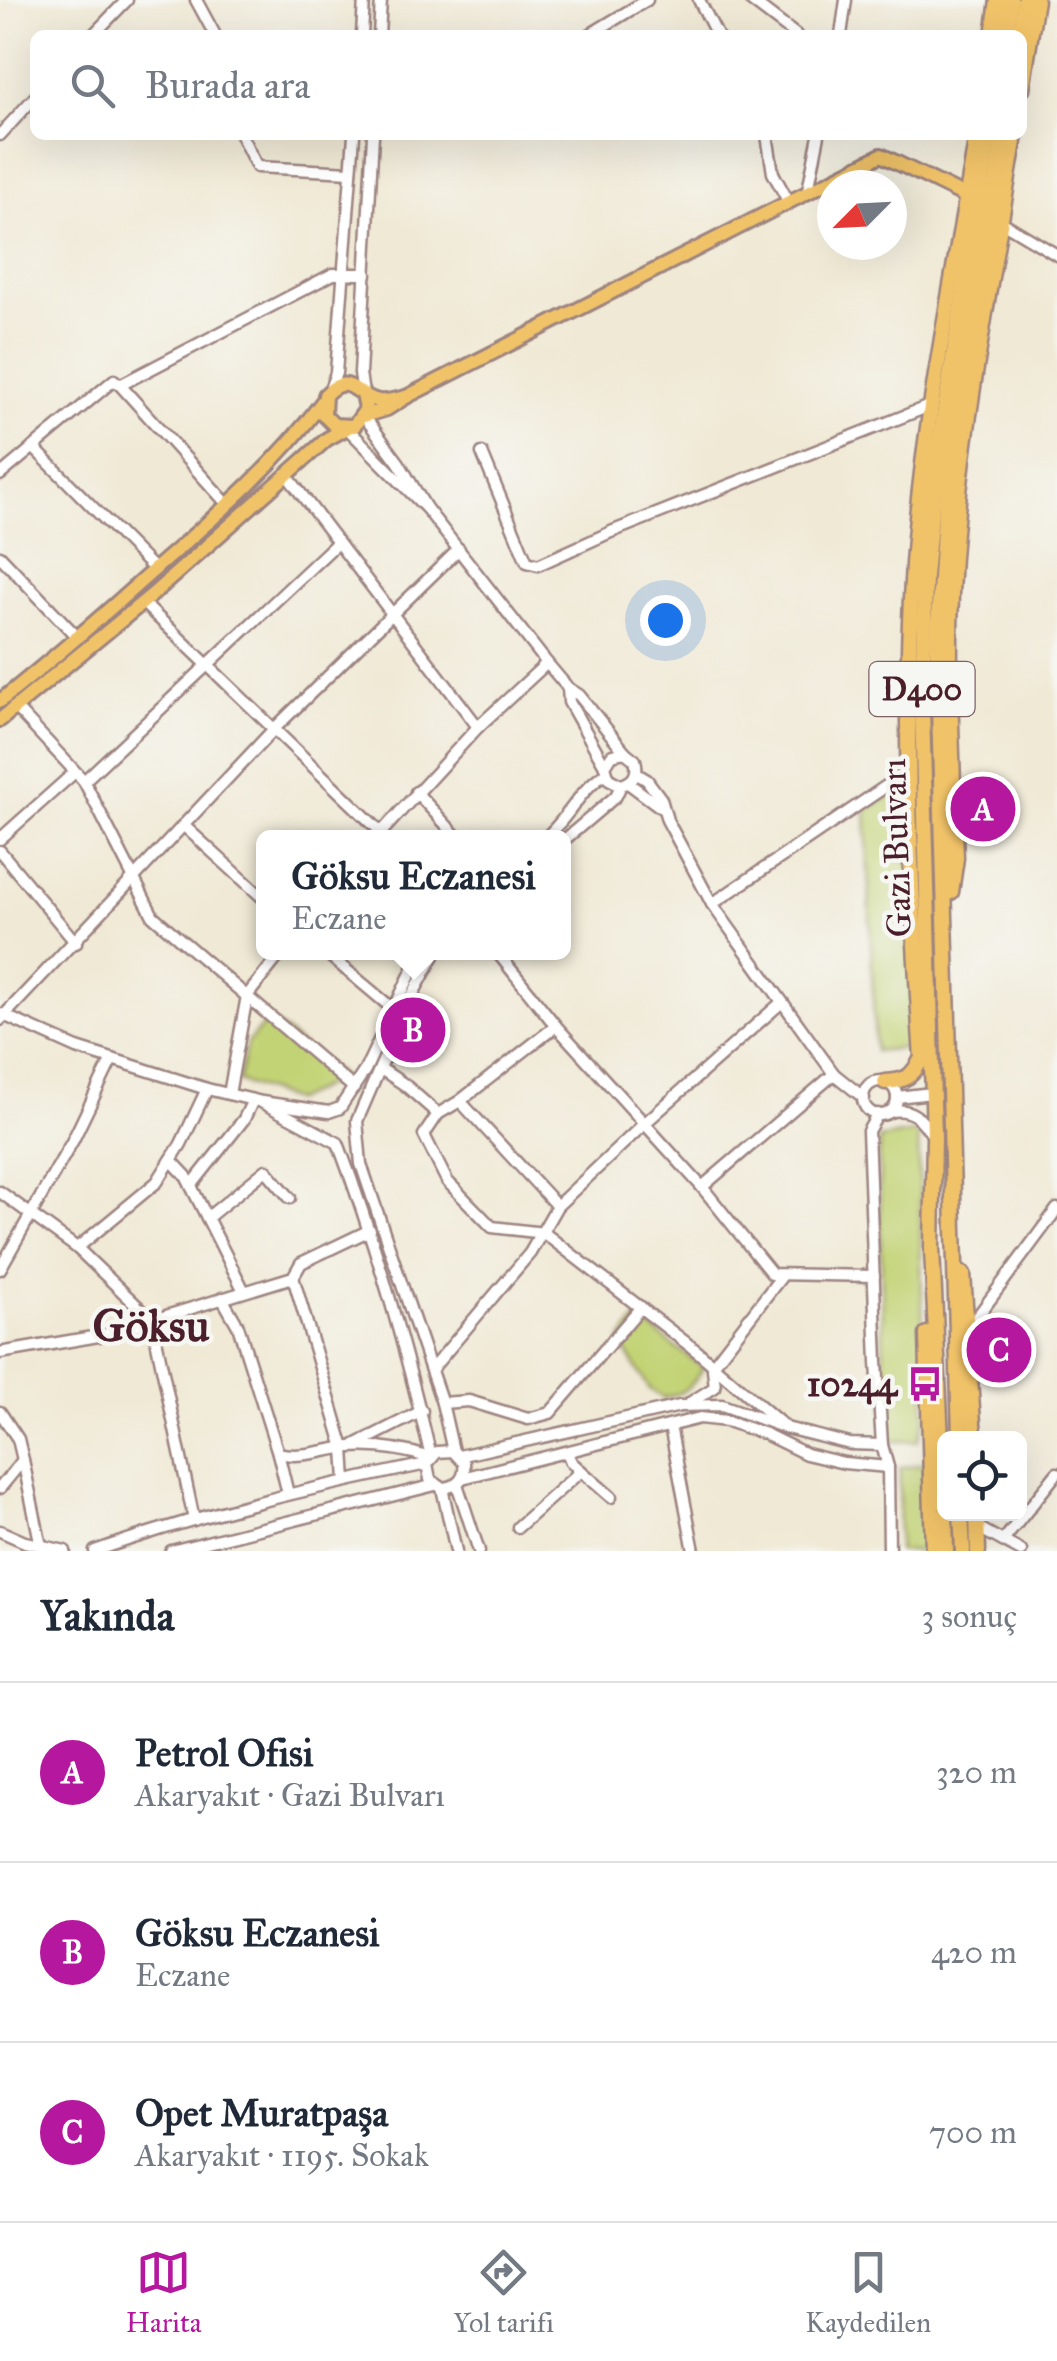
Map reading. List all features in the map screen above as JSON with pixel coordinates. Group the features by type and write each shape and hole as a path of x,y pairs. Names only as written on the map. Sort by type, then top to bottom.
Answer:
{"highway":[{"path":"994,30 998,0"},
{"path":"1007,30 1011,0"},
{"path":"1020,30 1025,0"},
{"path":"1027,57 1036,0"},
{"path":"880,1082 904,1081 914,1074 922,1058 912,914 912,575 932,406 976,140"},
{"name":"Gazi Bulvarı","path":"941,1431 932,1248 934,1137 922,709 925,576 934,471 988,140"},
{"path":"995,218 1003,140"},
{"path":"995,218 1014,140"},
{"name":"Gazi Bulvarı","path":"960,1431 945,928 956,858 948,650 955,533 995,218"},
{"path":"952,1168 969,1328 974,1431"},
{"path":"932,1248 927,1310 934,1551"},
{"path":"945,1521 946,1551"},
{"path":"963,1551 972,1524"},
{"path":"972,1524 978,1551"}],"main road":[{"path":"0,720 143,603 286,474 328,439 364,416 387,409 882,155 967,197"},
{"path":"2,696 78,638 228,506 296,436 336,386 351,385 381,402 406,397"},
{"path":"363,394 364,416"},
{"path":"327,395 328,421 347,428"}],"street":[{"path":"98,30 127,0"},
{"path":"196,0 211,30"},
{"path":"362,30 364,0"},
{"path":"379,30 381,0"},
{"path":"597,30 647,0"},
{"path":"698,0 713,30"},
{"path":"750,0 789,30"},
{"path":"841,30 846,0"},
{"path":"0,135 30,102"},
{"path":"244,140 257,167 352,172"},
{"path":"327,395 336,374 354,140"},
{"path":"363,394 360,373 373,140"},
{"path":"768,140 773,173 788,201"},
{"path":"808,190 818,140"},
{"path":"995,218 1057,255"},
{"path":"120,385 333,274 366,274"},
{"path":"0,475 114,380 228,506"},
{"path":"482,454 526,562 538,565 610,532 932,406"},
{"path":"364,416 426,508"},
{"path":"347,428 426,508 547,664 636,760 636,774"},
{"path":"33,447 155,570"},
{"path":"286,474 478,727"},
{"path":"0,839 207,664 338,543"},
{"path":"459,548 274,729 76,943 1,1017 77,1048 206,1089 257,1101 350,1112 357,1126 361,1164 456,1454 464,1463 460,1481 479,1551"},
{"path":"0,556 78,638"},
{"path":"143,603 374,830"},
{"path":"383,830 478,727 547,664"},
{"path":"568,688 569,702 609,779 663,809"},
{"path":"16,708 79,776 153,916 354,1088"},
{"path":"555,830 605,770 612,755 625,752"},
{"path":"712,904 910,770"},
{"path":"571,834 636,774"},
{"path":"636,774 661,799 712,904 834,1074 864,1098 868,1109 915,1113 934,1137"},
{"path":"416,792 451,830"},
{"path":"183,825 256,892"},
{"path":"2,857 76,943"},
{"path":"229,1094 248,996 276,960"},
{"path":"335,960 393,1009"},
{"path":"324,1133 323,1122 354,1088 416,960"},
{"path":"338,1143 349,1141 357,1126 408,1003 432,960"},
{"path":"503,960 772,1274 874,1276"},
{"path":"431,1370 544,1234 546,1220 557,1206 782,1002"},
{"path":"556,1026 438,1114 424,1135 448,1182 492,1227 544,1234 641,1307 786,1428"},
{"path":"0,1269 73,1140 112,1059"},
{"path":"381,1069 405,1084 438,1114"},
{"path":"702,1188 834,1074"},
{"path":"850,1084 880,1082 894,1088 891,1108"},
{"path":"864,1098 866,1088 880,1082"},
{"path":"77,1248 157,1182 206,1089"},
{"path":"889,1551 888,1468 882,1446 868,1132 891,1108 932,1092"},
{"path":"257,1101 338,1143 370,1230 422,1411 427,1472 439,1486 456,1551"},
{"path":"191,1186 257,1101"},
{"path":"460,1101 557,1206"},
{"path":"171,1160 191,1186 244,1291"},
{"path":"207,1218 266,1170 290,1198"},
{"path":"0,1192 77,1248 152,1320 194,1520"},
{"path":"969,1328 1057,1210"},
{"path":"346,1481 347,1448 294,1277 301,1263 370,1230"},
{"path":"0,1353 104,1335 294,1277"},
{"path":"709,1362 781,1277"},
{"path":"222,1298 238,1326 288,1494"},
{"path":"442,1403 470,1402 528,1418 550,1413 641,1307"},
{"path":"95,1551 288,1494 429,1460 445,1450 456,1454 697,1401 715,1387 716,1372 709,1362"},
{"path":"717,1420 736,1386"},
{"path":"680,1406 722,1405 786,1428 850,1444 882,1446"},
{"path":"347,1448 422,1411"},
{"path":"0,1412 18,1439 41,1546"},
{"path":"170,1551 199,1548 700,1418 766,1434 806,1454 888,1468"},
{"path":"670,1426 694,1551"},
{"path":"278,1453 295,1457 347,1448 400,1448 429,1460"},
{"path":"566,1452 611,1498"},
{"path":"0,1488 22,1460"},
{"path":"518,1527 581,1470"},
{"path":"1003,1541 1057,1473"},
{"path":"972,1524 1021,1551"},
{"path":"0,1531 64,1551"}],"green space":[{"path":"909,785 913,1047 875,1051 866,811"},
{"path":"269,1019 342,1077 295,1101 238,1081 247,1043"},
{"path":"918,1132 925,1420 918,1441 885,1441 879,1139"},
{"path":"638,1318 703,1368 677,1394 663,1398 650,1389 620,1342"},
{"path":"926,1463 925,1551 898,1551 900,1468"}],"place":[{"name":"Petrol Ofisi","path":"983,809"},
{"name":"Göksu Eczanesi","path":"413,1030"},
{"name":"Opet Muratpaşa","path":"999,1350"},
{"name":"10244","path":"925,1384"}],"district":[{"name":"Göksu","path":"151,1325"}]}
